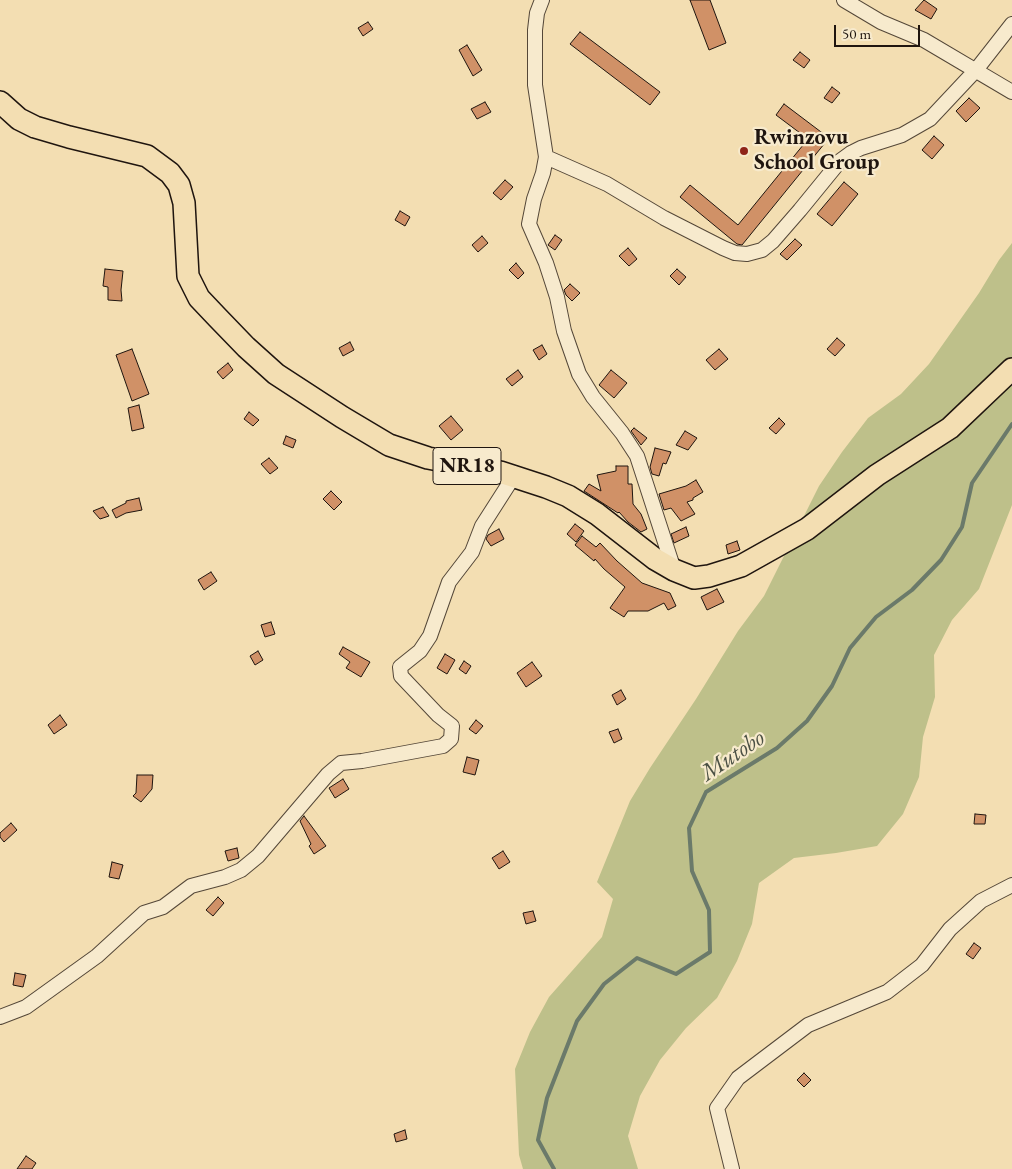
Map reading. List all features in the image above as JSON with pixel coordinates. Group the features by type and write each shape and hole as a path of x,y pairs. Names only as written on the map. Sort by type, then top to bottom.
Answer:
{"main road":[{"name":"NR18","path":"0,102 19,119 36,127 147,156 170,172 179,185 184,203 188,276 199,298 246,347 276,374 389,445 428,458 514,476 568,496 597,514 655,559 674,570 694,578 717,574 741,566 807,529 877,475 950,428 1012,369"}],"street":[{"path":"542,0 537,13 535,30 535,85 546,157 534,198 529,224 546,264 557,297 564,331 579,374 593,397 622,433 637,456 674,570"},
{"path":"844,0 881,22 924,40 1012,92"},
{"path":"546,157 607,184 664,218 723,248 735,253 747,254 762,250 846,157 861,148 902,135 930,119 976,70 1012,24"},
{"path":"0,1017 26,1007 97,956 144,913 163,907 191,886 225,877 241,870 258,856 328,774 341,763 443,746 451,739 452,726 438,715 402,676 400,667 420,650 430,636 449,582 472,552 482,526 514,476"},
{"path":"732,1169 717,1108 738,1078 808,1025 887,992 922,965 950,929 981,901 1012,885"}],"green space":[{"path":"1012,243 1012,505 979,589 952,620 934,655 935,697 923,737 919,777 903,814 877,846 794,858 759,883 752,924 737,961 717,998 686,1028 660,1060 640,1096 628,1136 638,1169 523,1169 519,1155 515,1069 530,1032 549,997 602,937 613,899 597,882 630,801 738,631 764,596 819,486 842,452 868,418 901,394 929,364"}],"building":[{"path":"690,0 710,0 726,43 709,50"},
{"path":"924,0 937,9 931,19 915,10"},
{"path":"368,22 373,29 363,36 358,28"},
{"path":"580,32 660,92 650,105 570,44"},
{"path":"467,45 482,70 473,76 459,50"},
{"path":"800,52 810,60 804,68 793,60"},
{"path":"832,87 840,93 832,103 824,98"},
{"path":"969,98 980,108 966,122 956,111"},
{"path":"485,102 491,112 477,119 471,109"},
{"path":"784,104 829,138 742,245 737,244 680,197 690,185 738,225 808,139 776,115"},
{"path":"934,136 944,145 932,159 922,150"},
{"path":"505,180 513,187 501,200 493,193"},
{"path":"844,182 858,194 832,226 817,214"},
{"path":"400,211 410,217 405,226 395,220"},
{"path":"555,235 562,240 555,250 548,245"},
{"path":"482,236 488,243 478,252 472,245"},
{"path":"795,239 802,245 787,260 780,254"},
{"path":"628,248 637,259 629,266 619,256"},
{"path":"516,263 524,273 518,279 509,270"},
{"path":"105,269 123,271 122,301 108,300 108,287 103,286"},
{"path":"677,269 686,277 679,285 670,276"},
{"path":"570,284 580,293 572,301 564,290"},
{"path":"837,338 845,345 835,356 827,349"},
{"path":"350,342 354,350 343,356 339,348"},
{"path":"542,345 547,354 539,360 533,350"},
{"path":"132,349 149,394 132,401 116,355"},
{"path":"719,349 728,359 715,370 706,360"},
{"path":"228,363 233,370 223,379 217,372"},
{"path":"518,370 523,377 512,386 506,379"},
{"path":"611,370 627,383 614,398 599,385"},
{"path":"139,405 144,428 132,431 128,408"},
{"path":"249,412 259,420 253,426 244,419"},
{"path":"451,416 463,430 451,440 439,426"},
{"path":"779,418 785,424 776,434 769,428"},
{"path":"634,428 647,438 641,445 631,431"},
{"path":"685,431 697,438 688,450 676,445"},
{"path":"286,436 296,440 293,448 283,444"},
{"path":"655,448 671,452 666,464 663,463 659,476 652,474 650,467"},
{"path":"269,458 278,468 270,474 261,464"},
{"path":"616,466 628,466 628,484 632,484 633,504 641,514 647,529 641,532 619,512 584,491 589,484 601,491 597,475 616,471"},
{"path":"696,480 703,492 687,502 695,514 681,521 671,508 664,510 659,494 686,486"},
{"path":"331,491 342,502 334,510 323,499"},
{"path":"139,498 142,510 126,513 116,518 112,510 126,503 126,501"},
{"path":"103,507 109,516 100,519 93,511"},
{"path":"575,524 584,531 576,542 567,534"},
{"path":"686,527 689,536 674,543 671,534"},
{"path":"499,529 504,539 491,546 486,539 488,535"},
{"path":"582,536 596,547 600,543 642,583 670,593 676,606 668,610 664,603 648,611 628,611 624,617 610,608 625,587 595,559 594,561 575,545"},
{"path":"737,541 740,550 728,554 726,545"},
{"path":"211,572 217,581 204,590 198,580"},
{"path":"717,589 724,602 707,610 701,597"},
{"path":"271,622 275,634 265,637 261,625"},
{"path":"343,647 370,662 361,677 346,668 350,662 339,654"},
{"path":"258,651 263,660 255,665 250,656"},
{"path":"445,654 455,660 447,674 437,668"},
{"path":"464,661 471,666 466,674 459,669"},
{"path":"532,662 542,676 526,687 517,673"},
{"path":"621,690 626,699 617,705 612,695"},
{"path":"60,715 67,725 54,734 48,725"},
{"path":"476,720 483,726 476,734 469,729"},
{"path":"618,729 622,739 614,743 609,732"},
{"path":"467,757 479,760 475,775 463,772"},
{"path":"137,775 153,775 152,789 141,802 133,796 136,793"},
{"path":"343,779 349,789 335,798 329,788"},
{"path":"975,814 986,815 985,824 974,824"},
{"path":"304,816 326,846 314,854 300,821"},
{"path":"11,823 17,830 4,842 0,837 0,833"},
{"path":"237,848 239,858 228,861 225,851"},
{"path":"503,851 510,862 499,869 492,858"},
{"path":"112,862 123,865 119,879 109,877"},
{"path":"218,897 224,903 213,916 206,910"},
{"path":"533,911 536,921 526,924 523,913"},
{"path":"974,943 981,948 973,959 966,954"},
{"path":"15,973 26,975 23,987 13,985"},
{"path":"804,1073 811,1080 804,1087 797,1080"},
{"path":"405,1130 407,1139 396,1142 394,1134"},
{"path":"26,1156 36,1163 32,1169 17,1169"}],"waterway":[{"name":"Mutobo","path":"554,1169 538,1140 547,1098 577,1021 604,984 637,958 676,974 710,952 709,910 692,871 689,828 706,792 777,748 807,721 832,686 850,648 876,617 912,590 941,560 962,527 972,483 1012,424"}],"place":[{"name":"Rwinzovu School Group","path":"744,151"}]}
